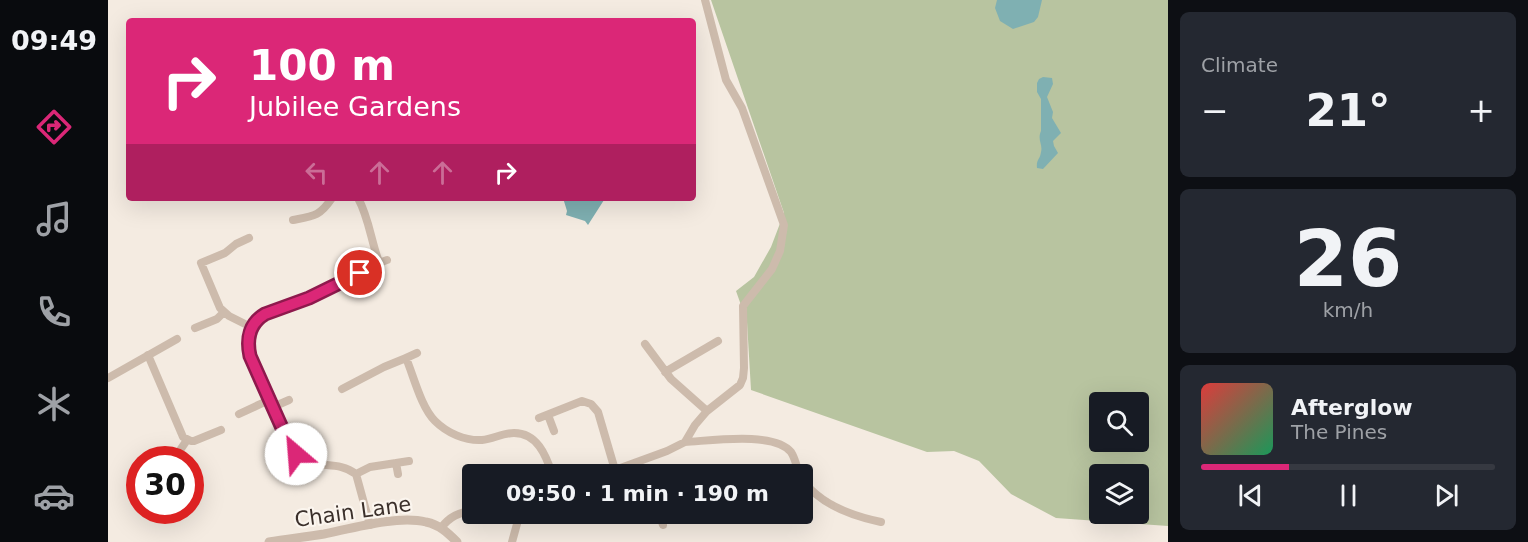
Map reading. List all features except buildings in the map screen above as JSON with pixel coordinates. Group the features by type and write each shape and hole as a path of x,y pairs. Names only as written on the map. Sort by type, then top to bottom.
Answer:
{"street":[{"path":"685,442 707,411 740,385 744,368 743,306 772,269 780,251 784,225 742,108 726,80 705,0"},
{"path":"293,220 321,212 330,201"},
{"path":"359,201 368,220 371,239 383,261 342,283 260,317 251,327 248,346 250,356 291,448 301,459 315,464 345,467 356,474 370,525"},
{"path":"249,238 236,244 225,253 201,263 217,303 224,312 251,327"},
{"path":"195,328 217,319 224,312"},
{"path":"108,378 177,339"},
{"path":"665,372 718,341"},
{"path":"645,344 676,385 707,411"},
{"path":"342,389 417,353"},
{"path":"148,355 181,435 191,441 221,430"},
{"path":"406,358 426,408 440,425 456,435 473,440 513,433 521,434 539,444 548,464"},
{"path":"239,414 271,403 289,400"},
{"path":"538,418 582,401 591,404 598,412 613,464"},
{"path":"548,415 554,431"},
{"path":"632,464 685,442 745,438 764,440 789,450 796,464"},
{"path":"183,446 187,440"},
{"path":"356,474 369,467 409,461"},
{"path":"396,463 398,474"},
{"path":"813,492 824,501 853,515 881,522"},
{"path":"457,542 441,528 447,520 462,513"},
{"name":"Chain Lane","path":"269,542 322,538 370,525 414,520 424,521 441,528"},
{"path":"512,542 517,524"}],"green space":[{"path":"711,0 1168,0 1168,526 1140,524 1149,524 1149,464 1089,464 1089,520 1056,518 1011,494 979,461 954,451 927,452 751,390 747,322 736,291 754,277 771,247 784,213"}],"water":[{"path":"997,0 1042,0 1038,17 1034,22 1013,29 1000,21 995,8"},
{"path":"1043,77 1052,78 1053,84 1047,97 1053,112 1052,118 1061,133 1053,141 1058,153 1043,169 1037,168 1041,149 1041,99 1037,92 1037,83"},
{"path":"564,201 603,201 588,225 585,221 566,215"}],"route":[{"path":"296,454 291,448 250,356 248,346 251,327 265,314 309,298 360,273"}]}
